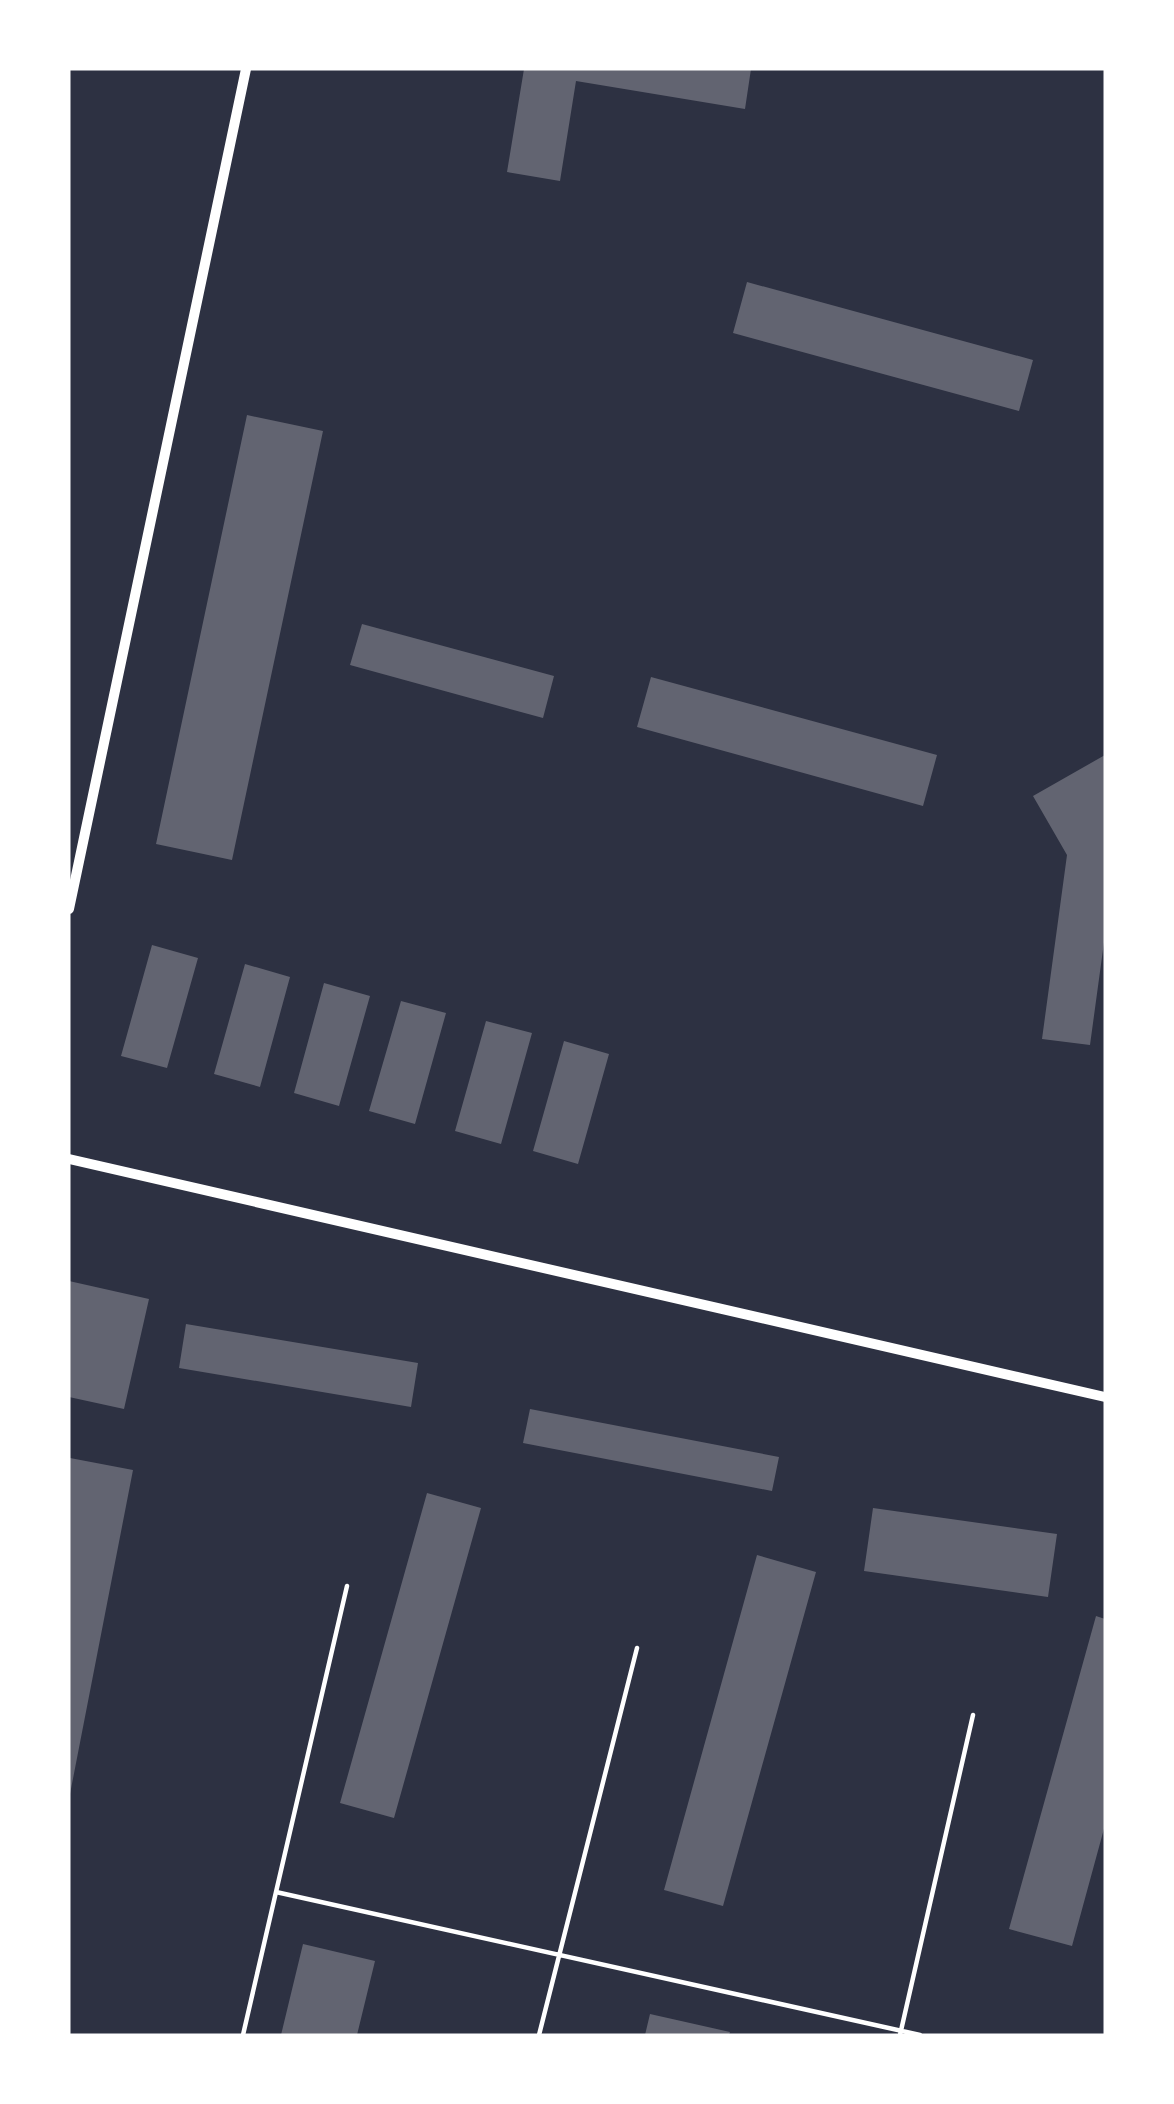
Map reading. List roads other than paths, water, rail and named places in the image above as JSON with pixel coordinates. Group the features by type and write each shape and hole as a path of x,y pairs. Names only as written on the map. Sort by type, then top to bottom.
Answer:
{"street":[{"path":"69,909 246,69"},
{"path":"69,1159 1105,1398"}],"lane":[{"path":"243,2035 347,1586"},
{"path":"539,2035 637,1648"},
{"path":"900,2033 973,1715"},
{"path":"276,1892 900,2033 920,2035"}]}
